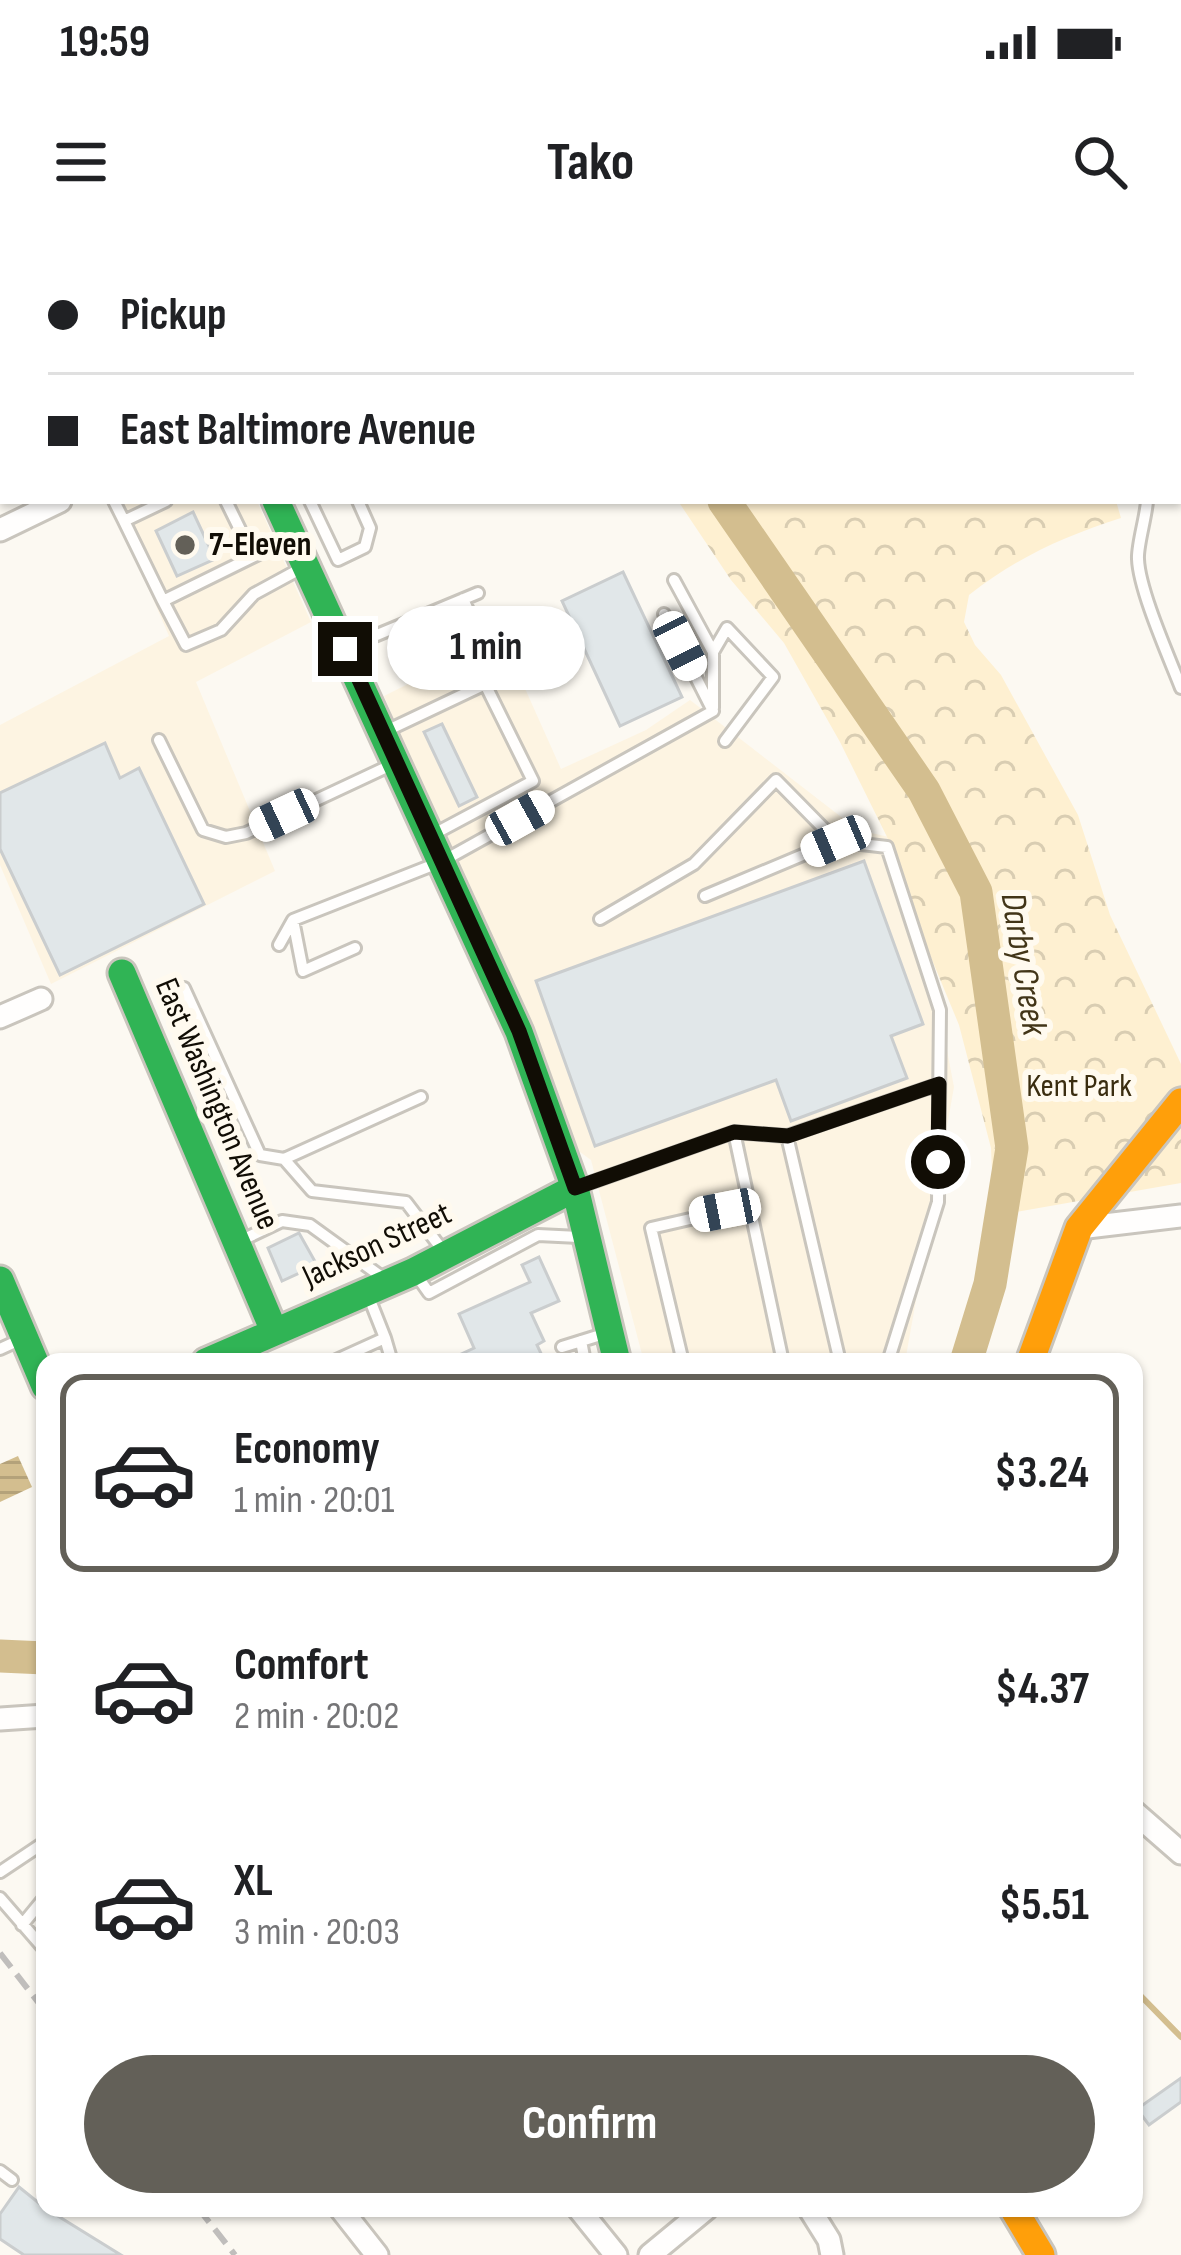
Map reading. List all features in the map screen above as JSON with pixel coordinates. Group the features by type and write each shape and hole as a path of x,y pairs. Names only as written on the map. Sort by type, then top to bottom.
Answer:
{"street":[{"path":"0,530 54,504"},
{"path":"277,504 519,1031 575,1188 615,1353"},
{"name":"East Washington Avenue","path":"122,973 274,1330"},
{"path":"0,1017 41,999"},
{"path":"1033,1353 1078,1228 1181,1102"},
{"name":"Jackson Street","path":"228,1353 390,1282 575,1188"},
{"path":"1078,1228 1181,1216"},
{"path":"2,1292 12,1344 36,1375"},
{"path":"0,1719 36,1717"},
{"path":"1143,1820 1181,1853"},
{"path":"347,2217 376,2255"},
{"path":"585,2217 616,2255"},
{"path":"650,2255 696,2217"},
{"path":"814,2217 829,2240 832,2255"},
{"path":"1018,2217 1041,2255"}],"lane":[{"path":"116,504 186,645 221,630 254,594 305,566"},
{"path":"124,521 160,504"},
{"path":"227,504 253,556"},
{"path":"311,504 338,560 365,547 370,528 359,504"},
{"path":"1147,504 1137,556 1181,688"},
{"path":"164,601 292,537"},
{"path":"674,580 713,652 712,711"},
{"path":"345,649 478,593"},
{"path":"384,732 498,678 463,599"},
{"path":"664,614 712,711"},
{"path":"713,652 728,628 772,677 725,741"},
{"path":"437,849 532,781 485,684"},
{"path":"279,945 293,920 712,711"},
{"path":"159,740 203,830 226,837 245,833 397,762"},
{"path":"599,919 694,864 776,780 836,841"},
{"path":"705,896 836,841 887,847 940,1010 938,1202 891,1353"},
{"path":"293,920 303,971 355,948"},
{"path":"184,988 260,1155 284,1159 421,1096"},
{"path":"575,1188 734,1132 788,1136 939,1084"},
{"path":"734,1132 781,1353"},
{"path":"788,1136 838,1353"},
{"path":"284,1159 312,1191 406,1202 446,1255"},
{"path":"681,1353 651,1228 751,1205"},
{"path":"237,1243 282,1220 310,1225 390,1282 429,1293 538,1235 588,1238"},
{"path":"389,1353 385,1338 390,1282"},
{"path":"562,1347 610,1332"},
{"path":"352,1353 385,1338"},
{"path":"581,1341 583,1353"},
{"path":"0,1872 36,1848"},
{"path":"0,1898 36,1940"},
{"path":"22,1925 36,1908"},
{"path":"0,2171 12,2180"}],"shaded area":[{"path":"112,504 258,504 311,622 196,682 275,871 51,984 0,865 0,725 169,636"},
{"path":"502,637 561,769 646,730 690,700 858,830 907,841 954,1087 907,1353 642,1353 591,1160 573,1147 384,696"},
{"path":"18,1456 32,1487 0,1502 0,1464"}],"green space":[{"name":"Kent Park","path":"680,504 1117,504 1121,518 1041,549 969,595 964,622 975,645 1001,675 1078,815 1110,915 1181,1064 1181,1183 994,1216 991,1148 959,1025 913,914 895,853 784,643 731,580"}],"building":[{"name":"7-Eleven","path":"193,512 215,559 177,576 156,531"},
{"path":"623,572 682,697 620,726 562,601"},
{"path":"442,724 477,797 459,806 424,732"},
{"path":"105,743 120,778 139,768 204,904 60,975 0,849 0,793"},
{"path":"864,861 923,1024 891,1036 907,1078 791,1121 776,1080 595,1146 536,981"},
{"path":"299,1233 317,1265 282,1281 268,1248"},
{"path":"539,1257 559,1301 531,1313 544,1341 537,1345 541,1353 463,1353 474,1348 459,1314 530,1282 522,1265"},
{"path":"1181,2078 1181,2102 1149,2125 1143,2105"},
{"path":"19,2187 36,2201 36,2217 60,2217 121,2255 24,2255 0,2239 0,2214"}],"waterway":[{"name":"Darby Creek","path":"726,504 924,791 976,892 1012,1148 990,1284 969,1353"},
{"name":"Darby Creek","path":"0,1656 36,1658"},
{"path":"1143,1998 1181,2037"}],"railway":[{"path":"0,1953 36,1999"},
{"path":"205,2217 235,2255"}],"traffic: fast":[{"path":"277,504 519,1032 575,1188 615,1353"},
{"path":"122,973 274,1331"},
{"path":"227,1353 413,1272 575,1188"},
{"path":"0,1280 36,1365"}],"traffic: slow":[{"path":"1033,1353 1079,1228 1181,1102"},
{"path":"1018,2217 1041,2255"}],"place":[{"name":"7-Eleven","path":"185,545"}],"route":[{"path":"345,649 519,1031 575,1188 734,1132 788,1136 939,1084 938,1162"}]}
